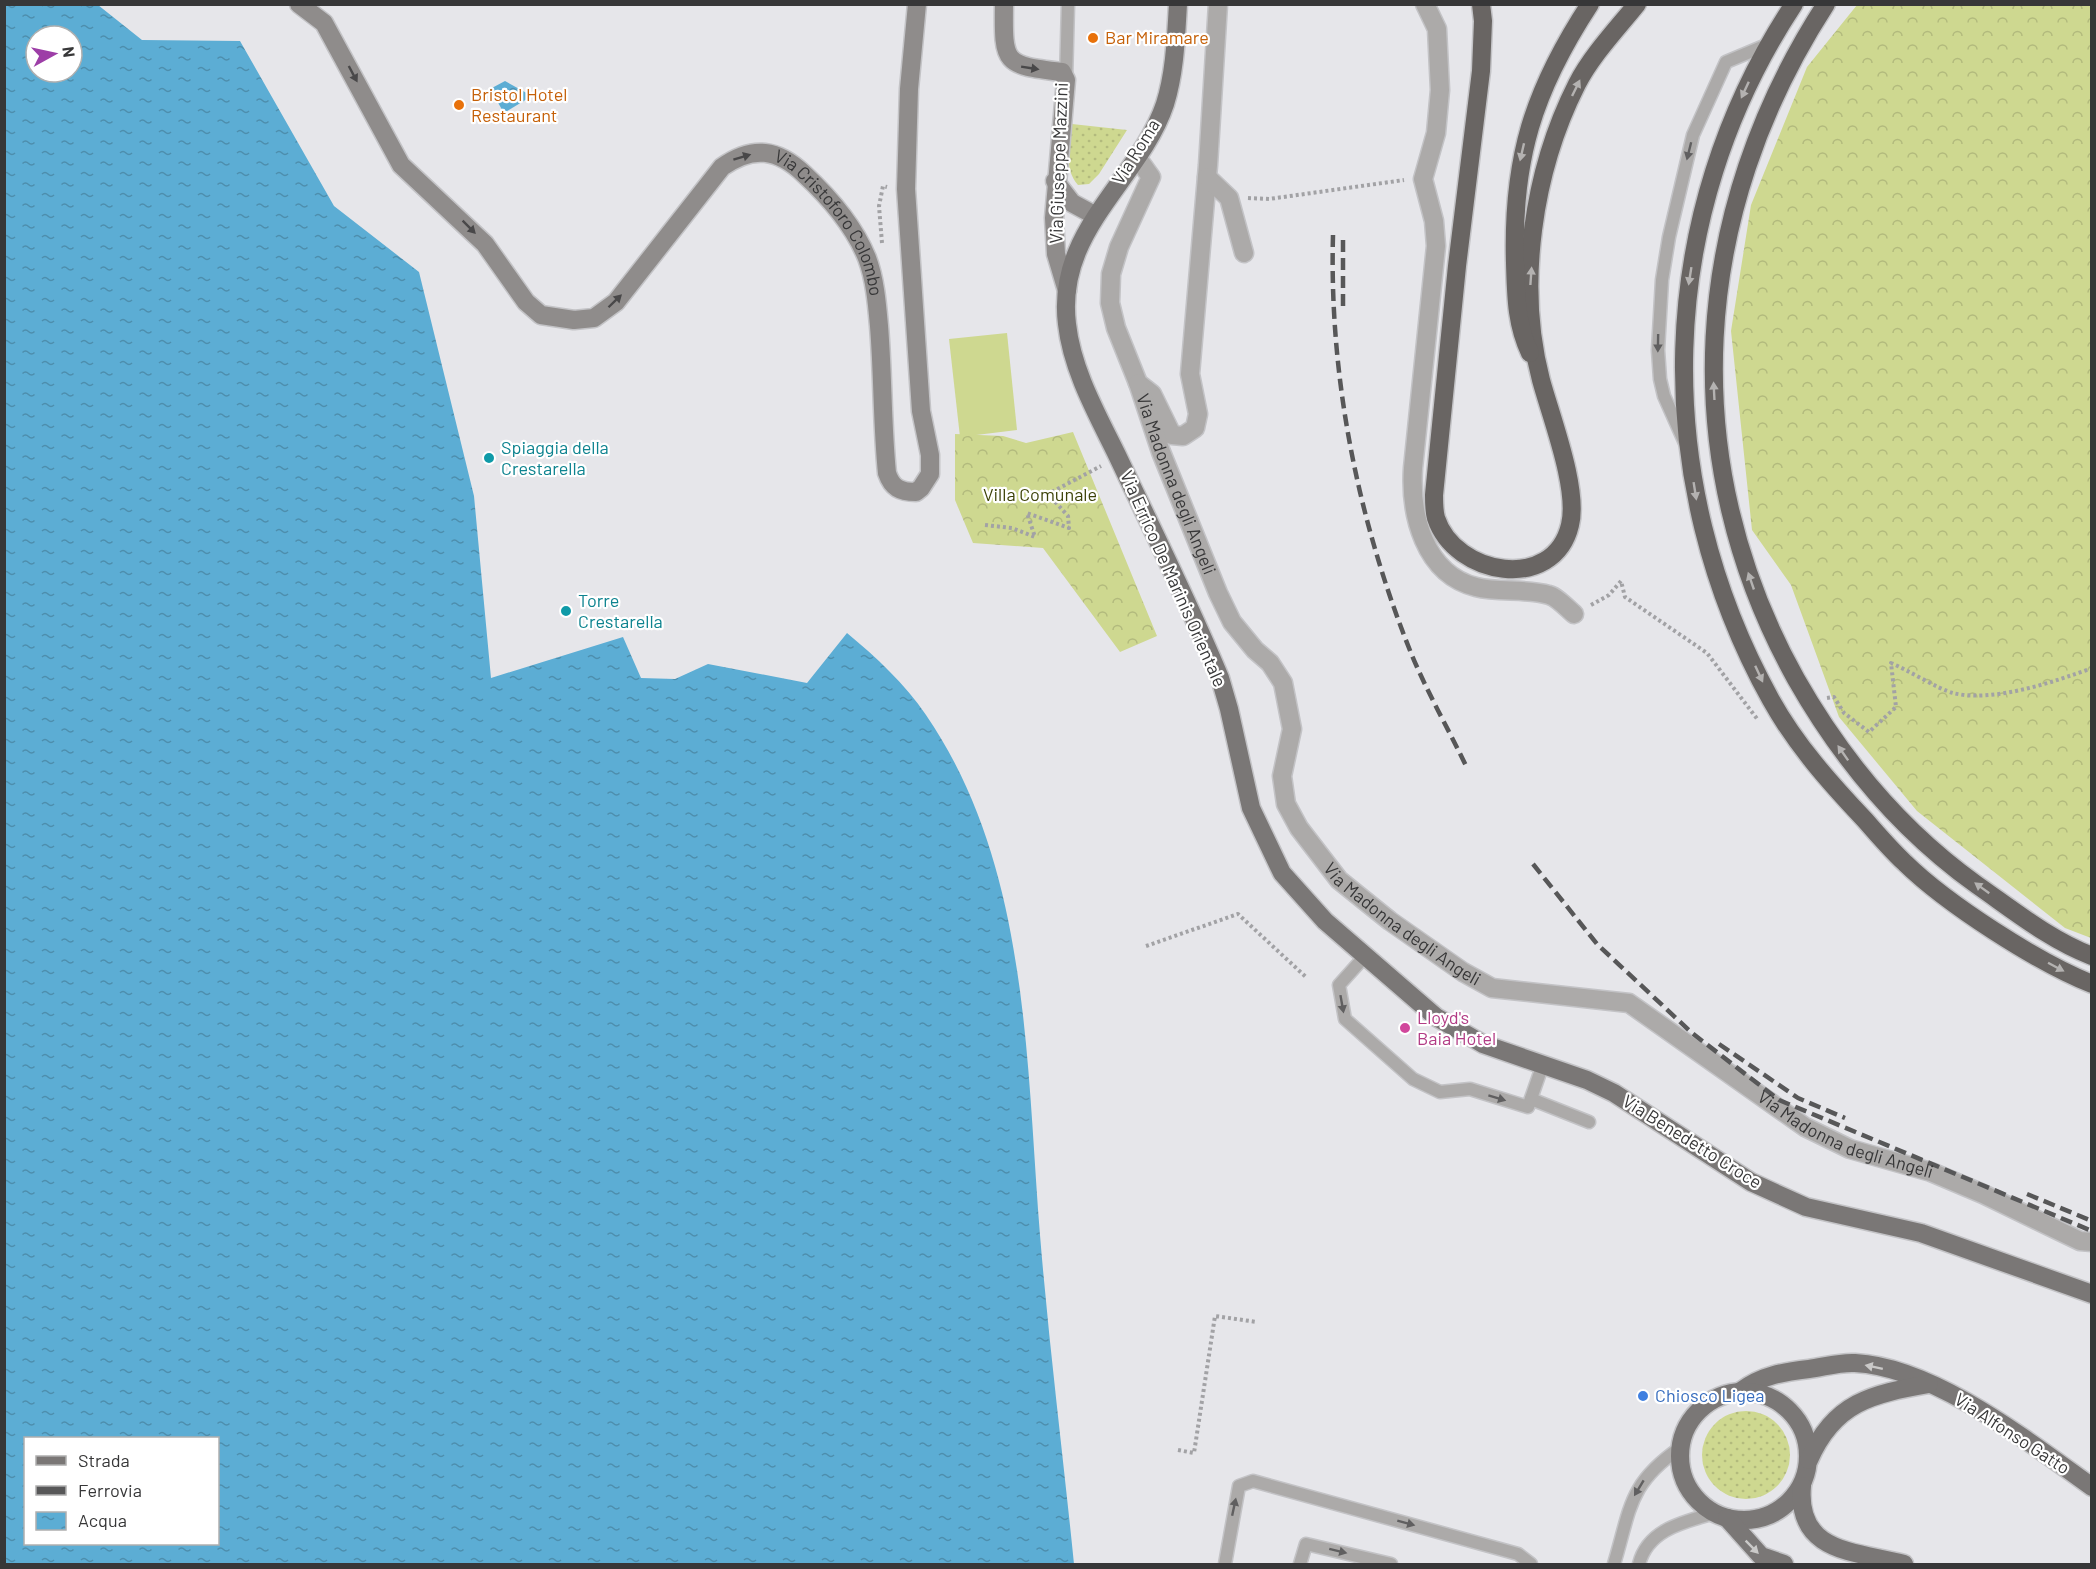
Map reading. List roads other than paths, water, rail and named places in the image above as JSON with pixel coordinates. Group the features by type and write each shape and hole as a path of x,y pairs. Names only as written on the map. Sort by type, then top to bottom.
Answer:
{"highway":[{"path":"1481,4 1483,21 1481,71 1457,266 1434,495 1436,517 1444,535 1477,564 1497,569 1518,569 1539,563 1553,554 1570,528 1572,501 1568,479 1540,376 1532,324 1530,284 1536,214 1558,127 1578,82 1637,4"},
{"path":"1540,376 1520,331 1514,200 1521,153 1533,112 1549,73 1590,4"},
{"path":"1794,4 1768,44 1728,129 1702,212 1693,257 1683,347 1684,395 1690,454 1705,538 1732,621 1771,700 1798,743 1822,774 1905,864 1955,902 2022,946 2091,984"},
{"path":"1826,4 1807,34 1761,125 1734,206 1717,296 1714,385 1719,447 1735,530 1761,608 1780,650 1819,720 1860,777 1917,836 1954,869 2029,922 2091,956"}],"main road":[{"name":"Via Roma","path":"1067,291 1077,253 1096,216 1136,156 1165,104 1174,60 1178,4"},
{"name":"Via Errico De Marinis Orientale","path":"1067,291 1067,323 1076,362 1220,678 1251,808 1263,836 1282,873 1296,891 1325,921 1382,969"},
{"name":"Via Benedetto Croce","path":"1382,969 1436,1017 1456,1030 1483,1044 1543,1064 1614,1093 1751,1182 1806,1208 1921,1233 2091,1294"},
{"name":"Via Alfonso Gatto","path":"1741,1391 1755,1380 1779,1372 1854,1363 1900,1373 1930,1383 1970,1404 2091,1487"},
{"path":"1904,1564 1822,1543 1805,1520 1800,1505 1802,1486 1809,1460 1825,1428 1847,1409 1893,1390 1930,1383"},
{"path":"1784,1564 1761,1556 1721,1516 1702,1505 1688,1486 1680,1464 1680,1448 1689,1423 1697,1412 1723,1394 1741,1391 1771,1397 1796,1416 1803,1430 1809,1460"},
{"path":"1721,1516 1747,1521 1763,1518 1780,1510 1802,1486"}],"street":[{"name":"Via Cristoforo Colombo","path":"299,4 324,23 401,165 484,243 526,302 542,315 574,320 594,318 616,303 722,167 747,154 765,152 786,158 832,203 856,236 867,259 877,303 887,473 890,481 899,490 916,492 930,474 930,455 921,411 906,189 909,89 917,4"},
{"name":"Via Giuseppe Mazzini","path":"1004,4 1005,49 1012,62 1016,66 1062,72 1066,80 1053,218 1056,254 1067,291"},
{"name":"Via Madonna degli Angeli","path":"1138,383 1152,394 1172,435 1184,436 1195,428 1198,414 1190,374 1207,177 1218,4"},
{"path":"1425,4 1437,29 1440,90 1436,133 1423,179 1434,221 1436,246 1411,493 1415,519 1424,542 1437,561 1464,583 1499,591 1550,595 1574,614"},
{"name":"Via Madonna degli Angeli","path":"1136,156 1150,177 1119,247 1111,274 1110,303 1116,328 1138,383 1161,452 1232,622 1255,650 1270,663 1282,683 1292,729 1282,776 1286,804 1299,828 1339,880 1390,921 1463,972 1492,988 1629,1003 1805,1127 1850,1149 1931,1172 1983,1194 2080,1241 2091,1242"},
{"path":"1207,177 1229,198 1244,254"},
{"path":"1055,181 1072,203 1096,216"}],"lane":[{"path":"1066,80 1068,4"},
{"path":"1690,454 1664,396 1660,379 1658,321 1669,237 1693,135 1726,62 1768,44"},
{"path":"1366,955 1339,986 1345,1019 1413,1079 1440,1092 1470,1089 1528,1107 1543,1064"},
{"path":"1531,1099 1589,1122"},
{"path":"1614,1564 1635,1491 1654,1466 1680,1448"},
{"path":"1225,1564 1239,1486 1253,1481 1518,1554 1531,1564"},
{"path":"1639,1564 1644,1549 1655,1537 1682,1522 1721,1516"},
{"path":"1300,1564 1306,1544 1390,1564"}],"water":[{"path":"5,4 98,5 142,40 240,41 334,206 419,272 474,496 491,678 623,637 641,678 675,679 708,664 807,683 847,633 909,692 926,715 960,773 985,835 1004,899 1025,1033 1048,1317 1074,1564 5,1564"},
{"path":"505,81 532,96 504,113 490,89"}],"railway":[{"path":"1343,234 1343,306"},
{"path":"1333,235 1336,342 1342,395 1362,500 1392,603 1411,653 1467,768"},
{"path":"1533,864 1597,944 1692,1033 1779,1100 2092,1231"},
{"path":"1719,1044 1798,1098 1845,1118"},
{"path":"2027,1194 2092,1221"}],"place":[{"name":"Bar Miramare","path":"1093,38"},
{"name":"Bristol Hotel Restaurant","path":"459,105"},
{"name":"Spiaggia della Crestarella","path":"489,458"},
{"name":"Torre Crestarella","path":"566,611"},
{"name":"Lloyd's Baia Hotel","path":"1405,1028"},
{"name":"Chiosco Ligea","path":"1643,1396"}],"park label":[{"name":"Villa Comunale","path":"1040,495"}]}
